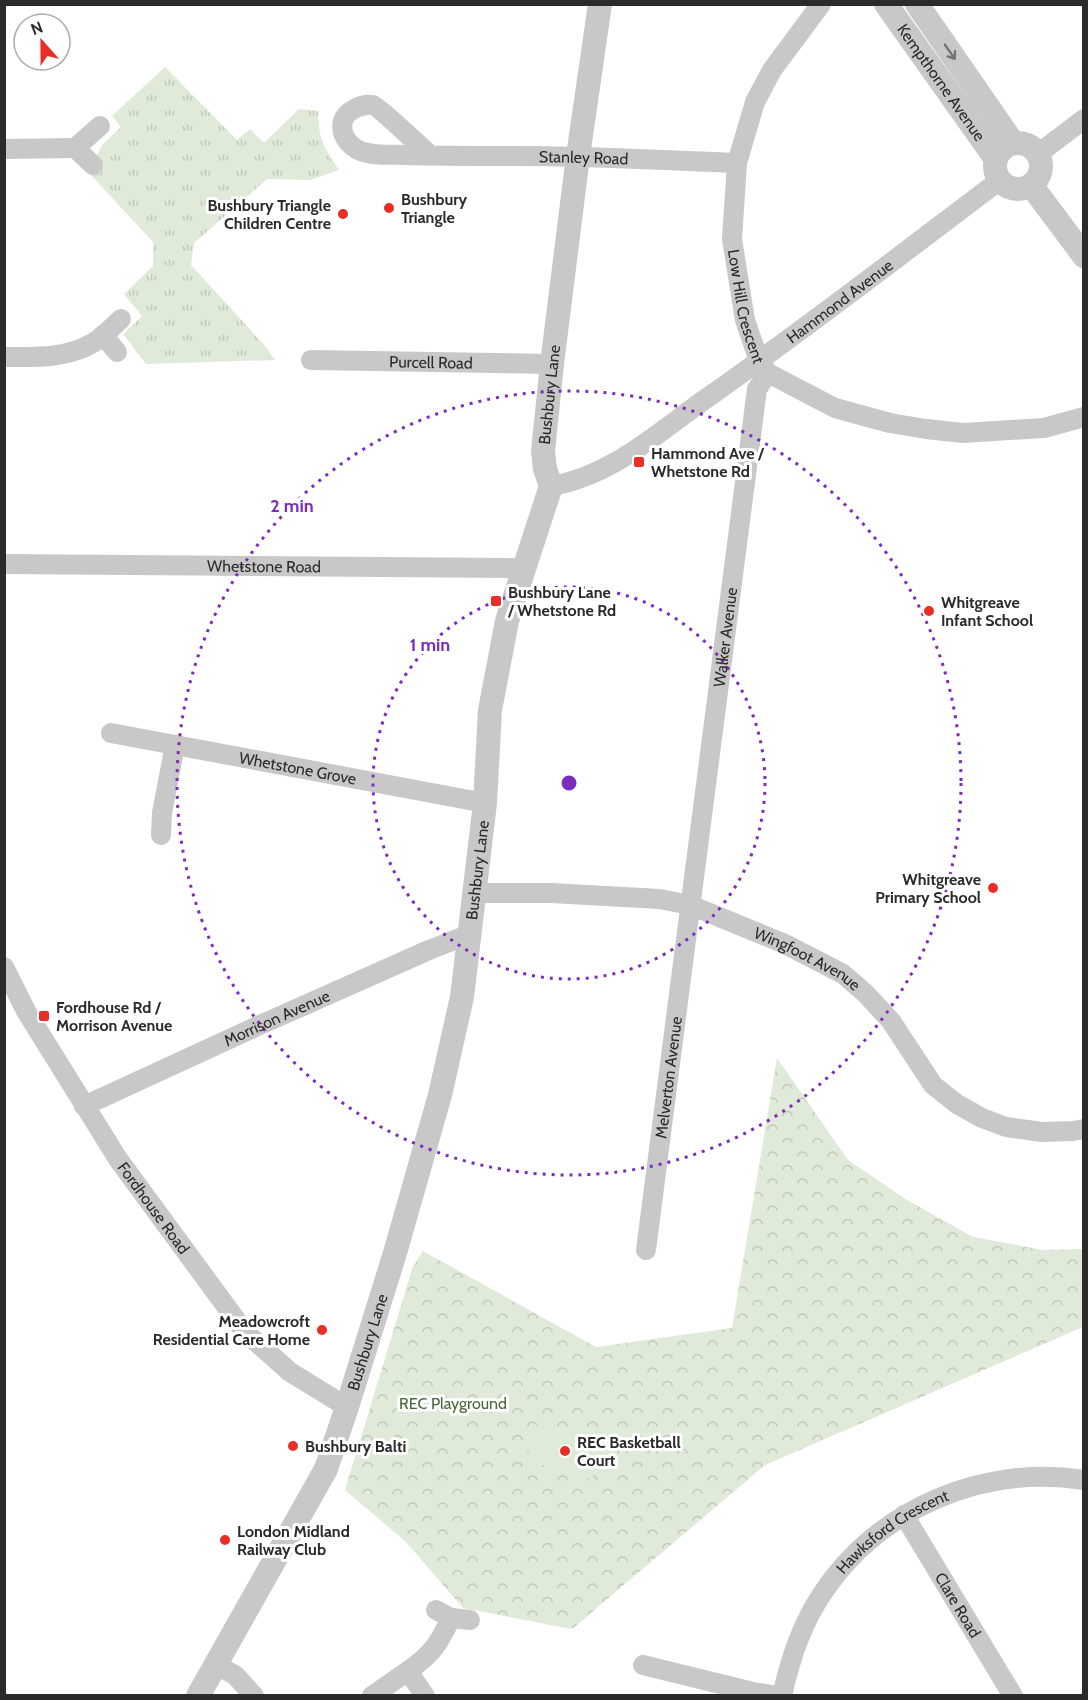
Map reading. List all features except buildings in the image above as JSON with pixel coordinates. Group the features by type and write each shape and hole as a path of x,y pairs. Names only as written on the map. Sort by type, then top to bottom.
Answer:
{"street":[{"name":"Bushbury Lane","path":"198,1695 326,1469 347,1407 440,1095 462,998 485,803 489,710 507,621 551,486 545,469 543,451 578,156 600,4"},
{"name":"Low Hill Crescent","path":"821,4 772,70 755,102 737,163 732,239 745,320 764,367 835,408 891,423 926,429 963,433 1044,428 1083,417"},
{"name":"Kempthorne Avenue","path":"886,4 1003,161"},
{"name":"Kempthorne Avenue","path":"917,4 1003,161"},
{"path":"1038,153 1083,119"},
{"path":"4,149 75,148 100,126"},
{"path":"1026,144 1038,153 1041,163 1040,173 1031,185 1015,189 1009,187 1003,161 1026,144"},
{"path":"75,148 93,165"},
{"name":"Stanley Road","path":"431,156 578,156 737,163"},
{"name":"Hammond Avenue","path":"551,486 573,483 597,473 764,367 1003,161"},
{"path":"1031,185 1083,256"},
{"path":"4,357 53,357 93,344 121,319"},
{"path":"103,335 117,352"},
{"name":"Purcell Road","path":"311,360 552,364"},
{"name":"Walker Avenue","path":"690,905 757,389 764,367"},
{"name":"Whetstone Road","path":"4,564 524,568"},
{"name":"Whetstone Grove","path":"111,733 485,803"},
{"path":"161,835 162,813 175,745"},
{"name":"Wingfoot Avenue","path":"475,893 551,893 660,899 690,905 785,944 843,974 865,993 891,1021 933,1084 957,1104 982,1118 1006,1127 1042,1132 1083,1129"},
{"name":"Melverton Avenue","path":"646,1250 690,905"},
{"name":"Morrison Avenue","path":"84,1106 260,1025 470,934"},
{"name":"Fordhouse Road","path":"4,967 26,1011 118,1159 244,1332 290,1372 347,1407"},
{"name":"Hawksford Crescent","path":"643,1665 753,1692 780,1695 802,1628 822,1594 850,1559 876,1534 904,1515 949,1494 981,1483 1039,1476 1083,1480"},
{"name":"Clare Road","path":"904,1515 1013,1695"},
{"path":"372,1695 425,1659 437,1647 452,1616"},
{"path":"216,1665 235,1676 254,1695"},
{"path":"408,1671 425,1695"}],"green space":[{"path":"165,67 237,140 250,129 264,143 299,109 318,111 319,129 323,142 339,170 310,180 267,179 194,243 191,265 266,347 275,360 146,364 123,334 142,316 124,294 153,266 153,242 89,173 102,145 121,127 112,116"},
{"name":"REC Playground","path":"777,1058 848,1160 907,1200 973,1237 1043,1250 1083,1249 1083,1327 765,1465 572,1629 463,1608 406,1542 345,1490 413,1266 423,1251 596,1347 732,1328"},
{"name":"REC Basketball Court","path":"538,1421 604,1441 592,1480 526,1460"}],"place":[{"name":"Bushbury Triangle","path":"389,208"},
{"name":"Bushbury Triangle Children Centre","path":"343,214"},
{"name":"Hammond Ave / Whetstone Rd","path":"639,462"},
{"name":"Bushbury Lane / Whetstone Rd","path":"496,601"},
{"name":"Whitgreave Infant School","path":"929,611"},
{"name":"Whitgreave Primary School","path":"993,888"},
{"name":"Fordhouse Rd / Morrison Avenue","path":"44,1016"},
{"name":"Meadowcroft Residential Care Home","path":"322,1330"},
{"name":"Bushbury Balti","path":"293,1446"},
{"name":"REC Basketball Court","path":"565,1451"},
{"name":"London Midland Railway Club","path":"225,1540"}]}
